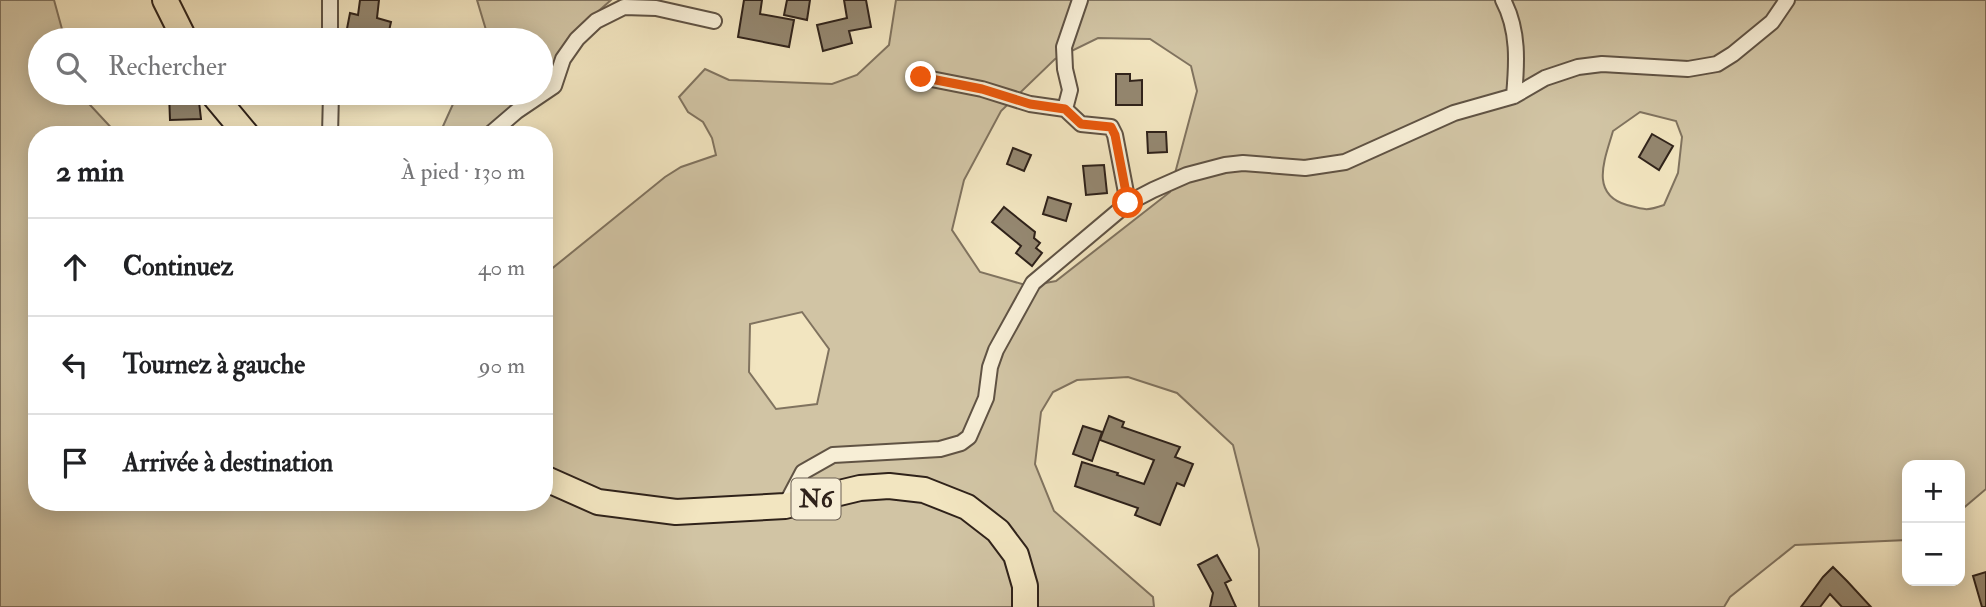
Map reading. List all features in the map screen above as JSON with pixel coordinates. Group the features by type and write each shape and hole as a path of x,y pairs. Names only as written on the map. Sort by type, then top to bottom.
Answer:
{"highway":[{"path":"165,0 179,28"},
{"path":"222,105 240,126"},
{"name":"N6","path":"553,482 598,502 676,512 785,506 860,488 889,486 924,490 967,507 998,531 1016,555 1025,586 1025,607"}],"street":[{"path":"330,0 330,28"},
{"path":"1065,109 1070,90 1064,47 1080,0"},
{"path":"1503,0 1509,11 1518,52 1514,96"},
{"path":"785,506 803,472 833,455 940,449 961,443 969,437 986,398 990,367 996,350 1033,283 1128,203 1187,175 1225,165 1305,168 1345,162 1454,113 1514,96 1545,78 1592,64 1688,69 1717,64 1772,22 1787,0"},
{"path":"553,87 563,59 577,39 596,21 624,7 656,8 714,20"},
{"path":"921,77 982,89 1030,104 1065,109 1081,124 1111,127 1115,135 1128,203"},
{"path":"330,126 331,105"},
{"path":"500,126 526,105"}],"shaded area":[{"path":"0,0 54,0 62,28 28,28 28,105 90,105 110,126 28,126 28,511 553,511 553,268 665,177 681,167 716,155 712,138 703,122 688,112 679,97 705,69 729,80 832,84 857,75 889,45 896,0 1986,0 1986,489 1965,507 1965,460 1902,460 1902,540 1795,545 1730,597 1724,607 1259,607 1259,549 1233,445 1177,393 1128,377 1077,380 1053,392 1041,412 1035,464 1054,511 1153,597 1154,607 0,607","holes":["1098,38 1150,39 1191,66 1197,91 1170,192 1056,281 1029,286 980,272 952,230 964,180 1001,111 1055,59","1640,112 1676,121 1682,137 1678,173 1664,205 1642,209 1615,200 1608,193 1603,174 1613,131","802,312 829,349 817,404 776,409 749,372 750,324"]},
{"path":"477,0 611,0 593,16 553,77 553,28 485,28"},
{"path":"453,105 520,105 493,126 443,126"}],"building":[{"path":"360,0 379,0 377,18 391,22 390,28 347,28 350,13 358,15"},
{"path":"744,0 762,0 760,14 794,20 789,47 738,37"},
{"path":"787,0 810,0 807,20 784,15"},
{"path":"844,0 866,0 871,27 849,31 852,43 823,51 817,25 847,18"},
{"path":"1116,74 1130,74 1130,81 1142,80 1142,105 1116,105"},
{"path":"169,105 199,105 201,119 170,120"},
{"path":"1147,132 1166,132 1167,152 1148,153"},
{"path":"1652,134 1673,146 1659,170 1639,157"},
{"path":"1013,148 1031,155 1024,171 1007,164"},
{"path":"1104,165 1107,193 1086,195 1083,166"},
{"path":"1048,197 1071,204 1066,221 1043,214"},
{"path":"1004,207 1035,232 1034,238 1040,243 1036,248 1042,253 1032,266 1016,253 1021,246 992,222"},
{"path":"1109,416 1124,422 1122,427 1180,447 1175,457 1193,464 1184,486 1177,483 1160,525 1135,515 1138,508 1075,486 1082,462 1144,484 1154,460 1100,440"},
{"path":"1083,426 1102,432 1092,461 1073,454"},
{"path":"1217,555 1231,580 1225,583 1236,607 1210,607 1213,593 1198,565"},
{"path":"1833,567 1871,607 1842,607 1830,594 1820,607 1801,607"},
{"path":"1986,572 1986,607 1982,607 1973,576"}],"route":[{"path":"921,77 982,89 1030,104 1065,109 1081,124 1111,127 1115,135 1128,203"}]}
